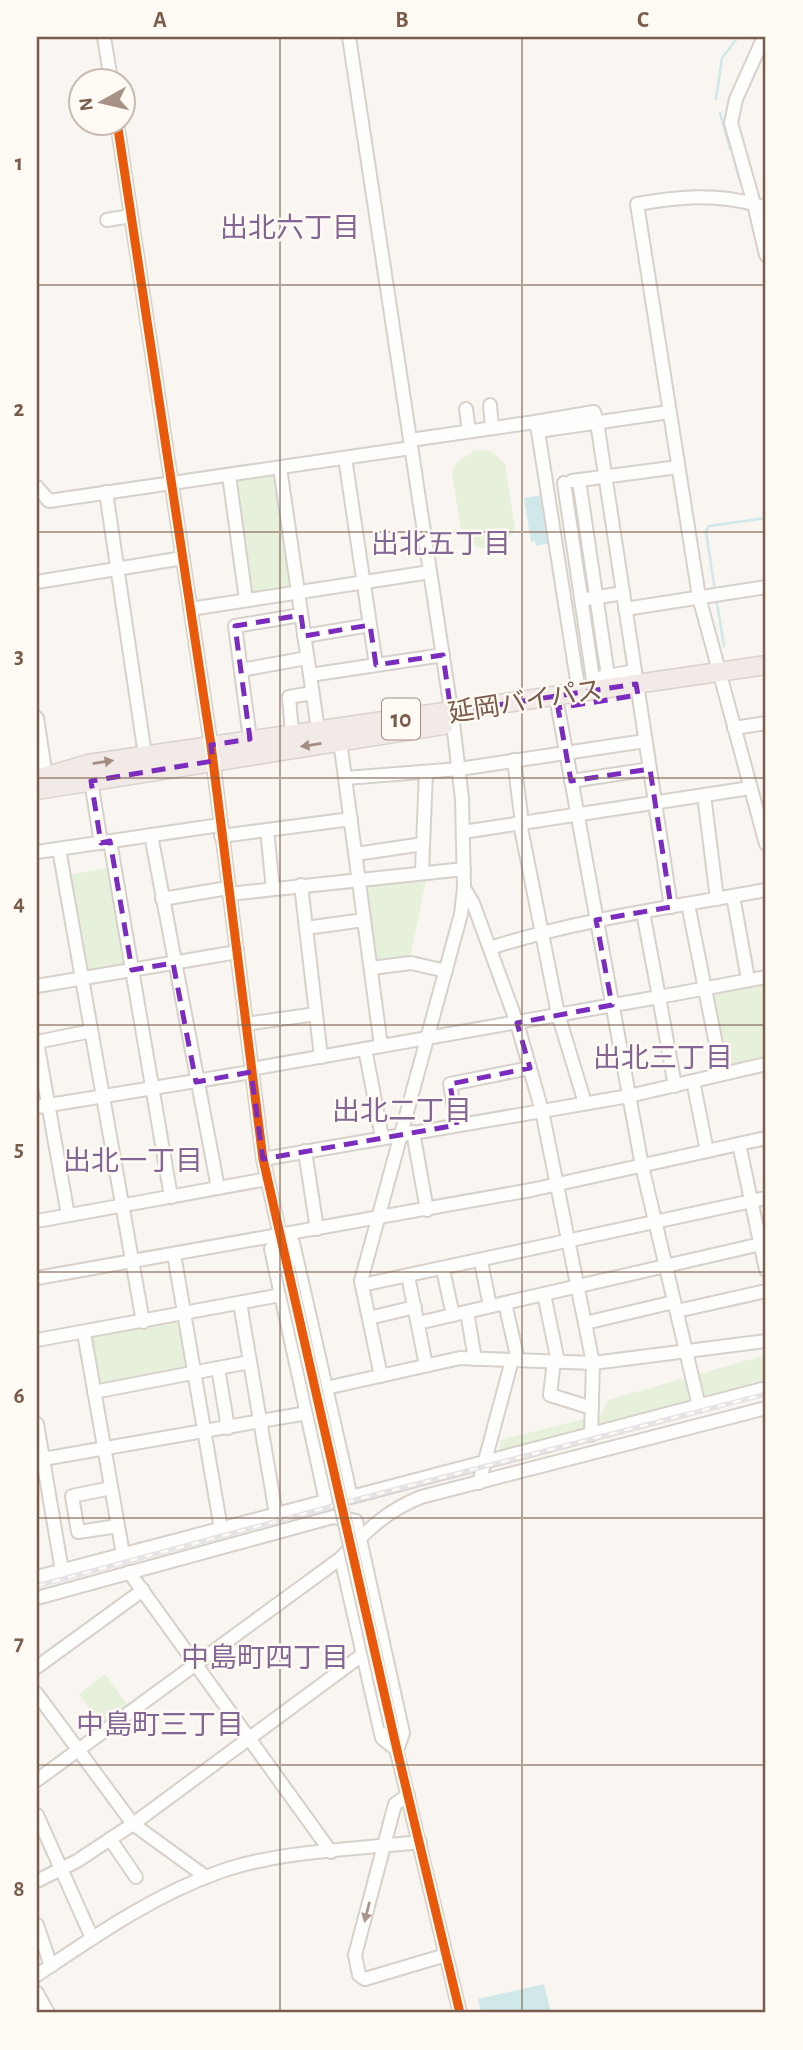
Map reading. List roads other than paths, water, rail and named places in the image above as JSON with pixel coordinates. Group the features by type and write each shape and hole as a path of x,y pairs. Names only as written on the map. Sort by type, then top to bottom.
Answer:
{"highway":[{"name":"延岡バイパス","path":"721,678 766,665"},
{"name":"延岡バイパス","path":"40,773 145,755 212,753 340,741 452,718 578,687 766,677"},
{"name":"延岡バイパス","path":"40,773 91,781 212,753 250,739 318,730 558,708 636,684"}],"street":[{"path":"104,37 109,66"},
{"path":"349,37 452,718 459,769 464,869 461,914 427,1038 408,1133 378,1219 362,1285 382,1376"},
{"path":"764,37 736,99 731,122 760,206 766,256"},
{"path":"119,136 212,753 263,1159 391,1727 460,2013"},
{"path":"760,206 735,199 695,196 637,204 699,597 766,844"},
{"path":"107,219 131,216"},
{"path":"490,405 492,428"},
{"path":"466,409 469,431"},
{"path":"37,487 43,503 345,458 469,431 561,422 597,422 669,412"},
{"path":"597,422 671,907"},
{"path":"537,426 578,687 593,679 608,676 636,684"},
{"path":"345,458 376,665"},
{"path":"547,485 678,467"},
{"path":"280,468 318,730"},
{"path":"229,475 246,600"},
{"path":"579,480 608,676"},
{"path":"564,482 593,679"},
{"path":"106,492 145,755"},
{"path":"37,582 183,558"},
{"path":"190,609 430,572"},
{"path":"625,609 766,587"},
{"path":"566,603 623,593"},
{"path":"250,739 235,626 301,615"},
{"path":"304,636 370,625"},
{"path":"310,675 443,655"},
{"path":"241,670 307,658"},
{"path":"292,733 289,698 313,693"},
{"path":"558,708 642,1166 699,1406"},
{"path":"37,718 40,773"},
{"path":"734,727 766,723"},
{"path":"340,741 381,1046"},
{"path":"346,778 459,769 645,741"},
{"path":"514,760 521,823 558,1014 585,1103"},
{"path":"571,780 650,769"},
{"path":"422,871 426,772"},
{"path":"91,781 132,970 171,1197"},
{"path":"463,832 750,788"},
{"path":"704,795 717,899"},
{"path":"37,852 151,835 267,830 351,819"},
{"path":"267,830 273,889"},
{"path":"151,835 173,963 218,1188"},
{"path":"356,854 423,845"},
{"path":"59,849 143,1322"},
{"path":"162,899 422,871 464,869"},
{"path":"301,885 321,1057"},
{"path":"464,888 473,902 517,1023 542,1111 593,1363 590,1435"},
{"path":"490,948 542,931 766,890"},
{"path":"733,896 748,979"},
{"path":"688,904 722,1074"},
{"path":"643,912 675,1086"},
{"path":"306,928 364,920"},
{"path":"37,986 237,952"},
{"path":"370,968 411,963 446,971"},
{"path":"42,1107 196,1082 766,976"},
{"path":"245,1024 316,1014"},
{"path":"68,1215 42,1107 37,1042 91,1031"},
{"path":"365,1049 382,1137"},
{"path":"263,1159 629,1096 766,1064"},
{"path":"457,1125 450,1084 530,1068"},
{"path":"693,1081 707,1151"},
{"path":"408,1133 427,1210"},
{"path":"37,1278 558,1185 766,1138"},
{"path":"738,1144 766,1270"},
{"path":"305,1151 317,1229"},
{"path":"37,1221 267,1180"},
{"path":"362,1285 481,1262 766,1198"},
{"path":"37,1577 326,1501 271,1249 279,1235"},
{"path":"279,1235 293,1243 351,1497 766,1388"},
{"path":"418,1323 761,1244"},
{"path":"174,1254 221,1529"},
{"path":"481,1262 490,1306"},
{"path":"443,1270 453,1315"},
{"path":"408,1276 426,1365"},
{"path":"585,1323 766,1291"},
{"path":"544,1294 556,1361 550,1395 592,1408"},
{"path":"37,1340 281,1295"},
{"path":"240,1303 276,1514"},
{"path":"479,1483 515,1360 505,1303"},
{"path":"369,1318 415,1307"},
{"path":"467,1312 475,1359"},
{"path":"84,1333 123,1555"},
{"path":"326,1388 460,1358 593,1363 766,1341"},
{"path":"94,1392 250,1362"},
{"path":"218,1368 228,1428"},
{"path":"37,1780 341,1558 376,1520 398,1506 421,1497 766,1408"},
{"path":"43,1459 307,1413"},
{"path":"37,1424 43,1459 43,1496 62,1571"},
{"path":"111,1488 72,1496 78,1532 118,1526"},
{"path":"37,1598 333,1517 356,1521 403,1732 397,1750"},
{"path":"341,1558 382,1738 397,1750"},
{"path":"129,1572 331,1852"},
{"path":"37,1667 143,1590"},
{"path":"37,1881 61,1870 133,1824 252,1739 362,1655"},
{"path":"37,1694 133,1824 206,1877"},
{"path":"408,1796 394,1804 355,1955 359,1975 365,1979 446,1955"},
{"path":"37,1815 92,1938"},
{"path":"110,1839 136,1877"},
{"path":"37,1975 92,1938 171,1892 206,1877 243,1865 420,1842"},
{"path":"37,1926 51,1966"},
{"path":"37,1993 48,2013"}],"water":[{"path":"542,495 549,543 536,546 535,541 531,542 524,498"},
{"path":"544,1984 551,2013 481,2013 478,1999"}],"waterway":[{"path":"716,99 722,58 738,37"},
{"path":"720,113 730,149"},
{"path":"734,160 741,184"},
{"path":"715,591 706,531 709,526 766,518"},
{"path":"716,597 724,646"}],"railway":[{"path":"37,1586 362,1498 766,1394"}],"district":[{"name":"出北六丁目","path":"290,227"},
{"name":"出北五丁目","path":"441,543"},
{"name":"出北三丁目","path":"663,1057"},
{"name":"出北二丁目","path":"402,1110"},
{"name":"出北一丁目","path":"133,1160"},
{"name":"中島町四丁目","path":"265,1657"},
{"name":"中島町三丁目","path":"160,1724"}]}
